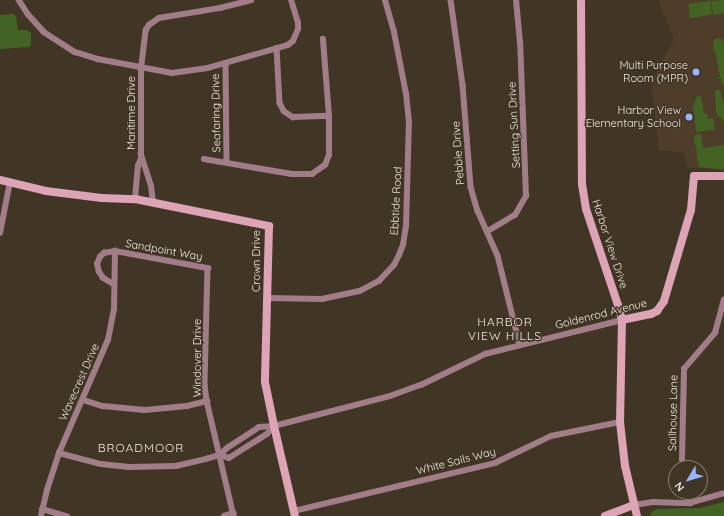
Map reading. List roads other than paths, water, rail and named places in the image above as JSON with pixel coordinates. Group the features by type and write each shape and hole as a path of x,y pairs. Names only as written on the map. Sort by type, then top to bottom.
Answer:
{"street":[{"path":"19,0 36,24 64,46 87,56 172,73 184,72 226,63 277,48 293,41 298,29 298,23 291,0"},
{"name":"Maritime Drive","path":"153,202 151,186 141,158 141,68 146,32 154,20 159,18 234,6 251,0"},
{"name":"Ebbtide Road","path":"267,298 322,299 360,291 379,281 390,269 399,255 403,245 406,227 409,122 407,98 385,0"},
{"name":"Pebble Drive","path":"450,0 463,85 470,182 474,199 498,256 520,344"},
{"name":"Setting Sun Drive","path":"488,231 516,215 524,202 526,192 520,44 516,0"},
{"name":"Harbor View Drive","path":"581,0 582,184 586,209 622,320 620,422 625,466 637,516"},
{"path":"204,159 292,174 312,174 321,168 327,160 329,116 323,39"},
{"path":"277,48 280,103 284,111 293,117 329,116"},
{"name":"Seafaring Drive","path":"226,63 227,162"},
{"name":"Maritime Drive","path":"135,199 138,166 141,158"},
{"name":"Goldenrod Avenue","path":"59,453 101,464 143,468 176,466 220,455 227,448 259,427 274,426 401,393 470,360 496,350 651,314 657,311 664,301 691,210 694,176 724,176"},
{"name":"Crown Drive","path":"0,180 46,191 102,198 135,199 153,202 269,226 265,382 295,514"},
{"path":"0,233 10,182"},
{"path":"137,184 151,186"},
{"path":"114,285 102,278 99,272 98,264 100,257 104,253 115,251"},
{"name":"Sandpoint Way","path":"115,251 208,268"},
{"name":"Wavecrest Drive","path":"41,516 59,453 108,340 114,309 115,251"},
{"name":"Windover Drive","path":"208,268 205,385 207,400 234,515"},
{"name":"Sailhouse Lane","path":"682,460 684,369 715,333 724,300"},
{"path":"83,400 103,406 145,410 186,406 207,400"},
{"name":"White Sails Way","path":"295,514 494,463 551,436 620,422"},
{"name":"Goldenrod Avenue","path":"220,455 229,458 267,434 274,426"},
{"path":"605,516 634,505 652,502 690,503 724,493"},
{"path":"42,509 67,516"},
{"path":"224,516 234,515"}],"place":[{"name":"Multi Purpose Room (MPR)","path":"696,72"},
{"name":"Harbor View Elementary School","path":"689,117"}],"district":[{"name":"HARBOR VIEW HILLS","path":"505,329"},
{"name":"BROADMOOR","path":"141,448"}]}
